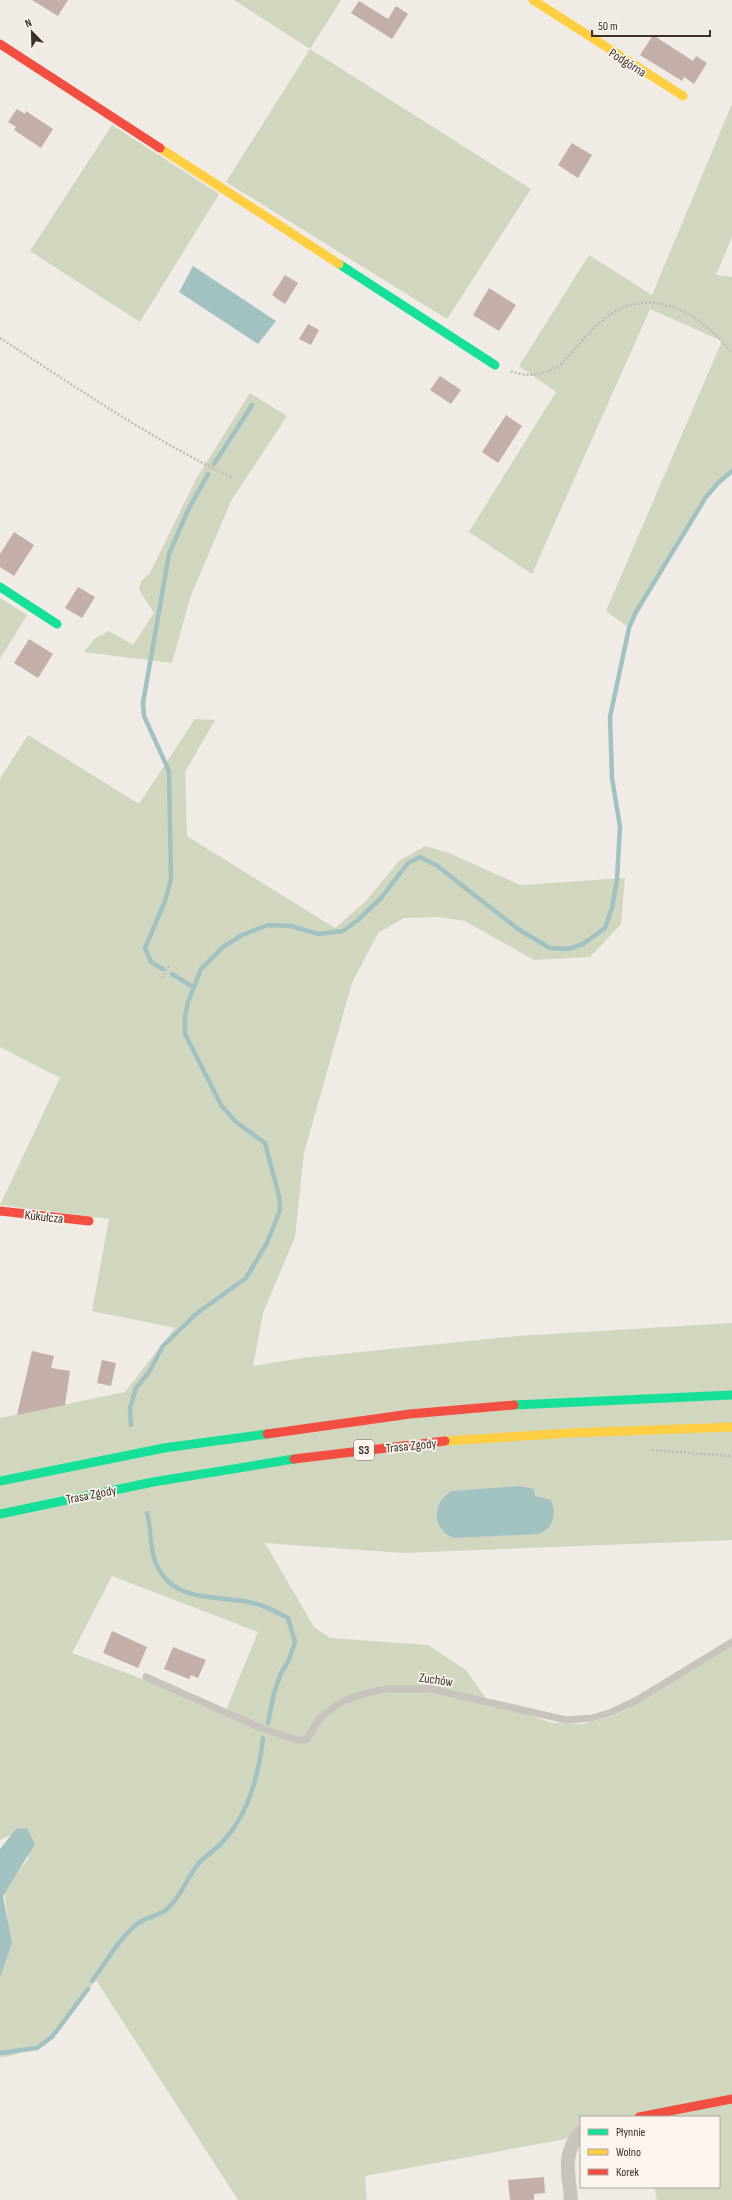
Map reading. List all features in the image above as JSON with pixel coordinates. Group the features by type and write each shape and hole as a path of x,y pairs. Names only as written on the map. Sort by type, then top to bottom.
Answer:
{"main road":[{"name":"Podgórna","path":"533,0 683,96"},
{"path":"0,44 495,365"},
{"path":"0,587 57,624"},
{"name":"Kukułcza","path":"0,1211 88,1221"},
{"name":"S3","path":"0,1481 164,1448 402,1415 521,1404 732,1395"},
{"name":"Trasa Zgody","path":"0,1514 74,1497 161,1481 343,1452 411,1444 525,1435 732,1426"},
{"path":"644,2116 732,2099"}],"street":[{"path":"571,2200 567,2160 569,2148 580,2133"}],"lane":[{"name":"Zuchów","path":"146,1677 261,1728 297,1740 306,1740 321,1717 341,1702 363,1694 386,1689 431,1689 566,1720 592,1718 612,1712 637,1700 732,1642"}],"path":[{"path":"495,365 525,375 543,374 560,365 604,319 627,307 652,303 666,304 694,316 717,334 732,353"},
{"path":"0,338 128,420 195,460 233,478"},
{"path":"162,978 169,966"},
{"path":"649,1449 732,1456"}],"green space":[{"path":"234,0 341,0 310,49"},
{"path":"310,49 531,189 447,319 226,182"},
{"path":"732,104 732,237 716,275 732,277 732,471 718,483 706,497 636,612 629,628 606,611 722,341 650,309 532,574 469,532 556,392 519,366 589,255 652,295"},
{"path":"112,125 219,194 140,322 30,251"},
{"path":"250,393 287,416 231,501 190,598 172,663 84,652 95,638 109,631 133,645 154,613 139,590 141,581 150,573 196,479"},
{"path":"0,598 27,615 0,659"},
{"path":"195,719 215,720 185,772 187,836 335,928 366,901 399,861 425,846 449,853 520,885 625,878 621,924 590,957 534,960 465,921 438,917 404,918 378,933 352,983 304,1153 295,1237 263,1313 253,1366 302,1358 517,1336 732,1323 732,1540 403,1553 265,1543 314,1627 330,1638 428,1645 466,1670 487,1700 552,1723 583,1724 613,1716 628,1709 732,1642 732,2200 657,2200 654,2188 720,2188 720,2116 580,2116 580,2136 365,2176 367,2200 238,2200 96,1980 47,2043 11,2056 0,2057 0,1977 11,1945 4,1890 28,1859 29,1831 11,1835 0,1840 0,1418 125,1392 175,1328 92,1311 109,1219 0,1205 60,1078 0,1047 0,779 28,735 139,804","holes":["112,1576 258,1632 226,1710 72,1653"]}],"water":[{"path":"193,266 276,321 258,344 179,292"},
{"path":"519,1486 534,1489 535,1496 551,1500 554,1511 552,1520 547,1529 543,1532 538,1534 454,1538 441,1529 437,1516 440,1502 452,1491"},
{"path":"27,1828 35,1844 3,1896 12,1943 0,1978 0,1849 16,1829"}],"building":[{"path":"32,0 68,0 58,16"},
{"path":"359,1 388,19 396,6 408,14 392,39 351,13"},
{"path":"653,35 693,61 696,56 707,63 694,84 684,77 682,81 640,55"},
{"path":"17,109 25,114 26,111 53,129 41,148 14,130 16,127 8,122"},
{"path":"572,143 592,155 578,178 558,165"},
{"path":"285,275 298,283 285,304 272,295"},
{"path":"489,288 516,305 499,331 473,315"},
{"path":"308,324 319,330 311,345 299,339"},
{"path":"440,376 461,390 451,404 430,390"},
{"path":"506,415 522,426 498,463 482,452"},
{"path":"14,532 34,545 14,576 0,567 0,554"},
{"path":"78,587 95,597 82,618 65,608"},
{"path":"29,639 53,654 38,678 14,663"},
{"path":"32,1351 54,1356 51,1368 70,1371 65,1405 17,1415"},
{"path":"102,1360 116,1363 111,1386 97,1383"},
{"path":"112,1631 147,1647 138,1668 103,1653"},
{"path":"173,1647 206,1660 198,1678 191,1675 189,1679 164,1669"},
{"path":"544,2177 545,2193 534,2194 534,2200 510,2200 508,2180"}],"waterway":[{"path":"214,464 252,405"},
{"path":"131,1425 130,1408 136,1388 149,1372 163,1346 196,1314 246,1278 267,1243 280,1210 279,1196 265,1143 236,1122 221,1105 185,1034 185,1017 188,1002 201,969 223,947 242,935 268,925 291,926 318,934 343,931 358,920 381,898 408,863 420,857 436,865 518,929 550,948 568,949 583,944 605,928 612,908 617,879 620,827 612,778 610,717 629,628 636,612 706,497 718,483 732,471"},
{"path":"163,969 151,962 145,948 165,901 171,879 169,771 144,716 143,703 169,554 188,510 208,474"},
{"path":"172,974 193,987"},
{"path":"147,1513 154,1558 161,1574 172,1584 184,1591 197,1595 257,1604 269,1608 288,1618 295,1642 289,1660 281,1673 274,1693 268,1723"},
{"path":"92,1981 113,1951 131,1929 144,1920 167,1909 177,1898 195,1868 225,1839 233,1829 247,1805 252,1792 259,1764 263,1738"},
{"path":"0,2053 37,2048 52,2037 88,1989"}],"traffic: fast":[{"path":"339,264 495,365"},
{"path":"0,587 57,624"},
{"path":"514,1405 732,1395"},
{"path":"0,1481 164,1448 267,1434"},
{"path":"0,1514 153,1482 294,1459"}],"traffic: slow":[{"path":"533,0 683,96"},
{"path":"160,148 339,264"},
{"path":"445,1441 571,1433 732,1427"}],"traffic: jam":[{"path":"0,44 160,148"},
{"path":"0,1211 89,1221"},
{"path":"267,1434 410,1414 514,1405"},
{"path":"294,1459 445,1441"},
{"path":"644,2116 732,2099"}]}
